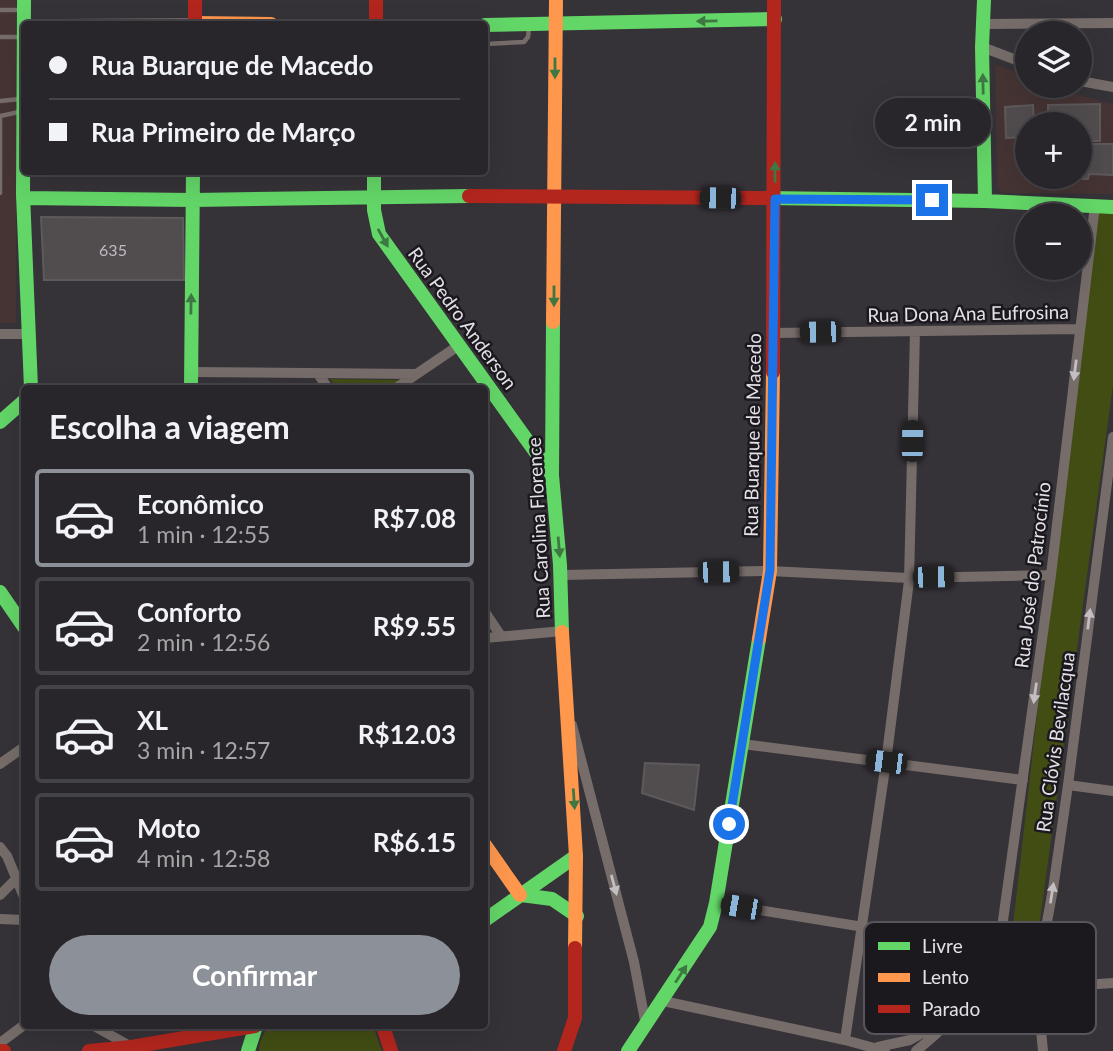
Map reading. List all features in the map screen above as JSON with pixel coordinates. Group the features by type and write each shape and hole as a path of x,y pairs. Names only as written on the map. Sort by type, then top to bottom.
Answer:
{"main road":[{"path":"195,0 195,21"},
{"path":"376,0 376,21"},
{"name":"Rua Carolina Florence","path":"556,0 552,475 561,575 577,916 575,1018 564,1051"},
{"name":"Rua Buarque de Macedo","path":"628,1051 710,927 770,570 775,199 774,0"},
{"path":"984,0 982,47 985,201"},
{"path":"488,25 775,19"},
{"path":"23,175 31,385"},
{"path":"191,385 193,175"},
{"name":"Rua Pedro Anderson","path":"374,175 379,234 487,385"},
{"path":"23,198 374,199 554,195 985,201 1113,207"},
{"name":"Rua Pedro Anderson","path":"488,386 552,475"},
{"path":"0,422 21,405"},
{"path":"0,592 21,623"},
{"path":"488,849 520,895"},
{"path":"488,918 576,856"},
{"path":"520,895 539,895 558,900 577,916"},
{"path":"89,1051 131,1047 238,1029"},
{"path":"248,1051 255,1029"},
{"path":"384,1029 391,1051"}],"street":[{"path":"984,24 1113,23"},
{"path":"982,47 1015,59"},
{"path":"1092,83 1113,87"},
{"name":"Rua José do Patrocínio","path":"1003,922 1051,575 1095,205"},
{"name":"Rua Dona Ana Eufrosina","path":"773,333 1080,329"},
{"path":"845,1040 886,762 909,578 915,331"},
{"path":"0,334 27,334"},
{"path":"400,385 458,345"},
{"path":"190,372 417,374"},
{"path":"318,374 326,385"},
{"name":"Rua Clóvis Bevilacqua","path":"1047,922 1068,785 1113,437"},
{"path":"561,575 770,570 909,578 1051,575"},
{"path":"488,616 501,636"},
{"path":"488,638 563,631"},
{"path":"565,701 634,962 646,1026"},
{"path":"742,744 1023,780"},
{"path":"0,764 21,749"},
{"path":"1068,785 1113,791"},
{"path":"0,847 21,889"},
{"path":"0,895 17,878"},
{"path":"716,903 863,927"},
{"path":"0,919 21,920"},
{"path":"663,1001 885,1051"},
{"path":"0,1043 21,1027"},
{"path":"99,1029 131,1047"},
{"path":"870,1046 884,1047 910,1040 920,1034"},
{"path":"916,1051 934,1034"}],"lane":[{"path":"0,10 24,15"},
{"path":"488,44 524,41 528,37 529,23"},
{"path":"0,37 21,37"},
{"path":"0,101 21,106"},
{"path":"0,193 0,116 21,107"}],"shaded area":[{"path":"0,0 16,0 16,323 0,323"},
{"path":"995,64 1015,72 1015,98 1090,98 1113,104 1113,194 1003,193 997,188"}],"green space":[{"path":"1095,205 1113,209 1113,385 1040,922 1013,922 1086,280 1092,280"},
{"path":"330,379 400,380 392,385 335,385"},
{"path":"266,1029 374,1029 382,1051 259,1051"}],"building":[{"path":"1100,104 1100,141 1092,141 1092,112 1048,112 1048,105"},
{"path":"1033,105 1033,112 1015,112 1015,138 1006,138 1005,107"},
{"path":"1092,144 1113,144 1113,175 1092,174"},
{"path":"41,217 183,218 184,280 44,280"},
{"path":"645,763 699,765 694,810 642,793"}],"traffic: fast":[{"path":"24,0 24,21"},
{"path":"984,0 982,47 985,201"},
{"path":"488,25 775,19"},
{"path":"23,175 31,385"},
{"path":"191,385 193,175"},
{"path":"374,175 374,210 379,234 487,385"},
{"path":"23,198 193,200 469,196"},
{"path":"766,198 985,201 1113,207"},
{"path":"553,322 552,475 560,565 562,632"},
{"path":"488,386 552,475"},
{"path":"0,422 21,404"},
{"path":"0,592 21,623"},
{"path":"628,1051 710,927 759,639"},
{"path":"488,918 576,856"},
{"path":"521,895 552,899 577,916"},
{"path":"248,1051 255,1029"}],"traffic: slow":[{"path":"553,322 556,0"},
{"path":"759,639 770,571 773,372"},
{"path":"562,632 576,856 575,948"},
{"path":"488,849 520,895"}],"traffic: jam":[{"path":"195,0 195,21"},
{"path":"376,0 376,21"},
{"path":"773,372 774,0"},
{"path":"469,196 766,198"},
{"path":"564,1051 575,1018 575,948"},
{"path":"89,1051 131,1047 237,1029"},
{"path":"384,1029 391,1051"}],"route":[{"path":"729,824 770,570 775,199 932,200"}]}
